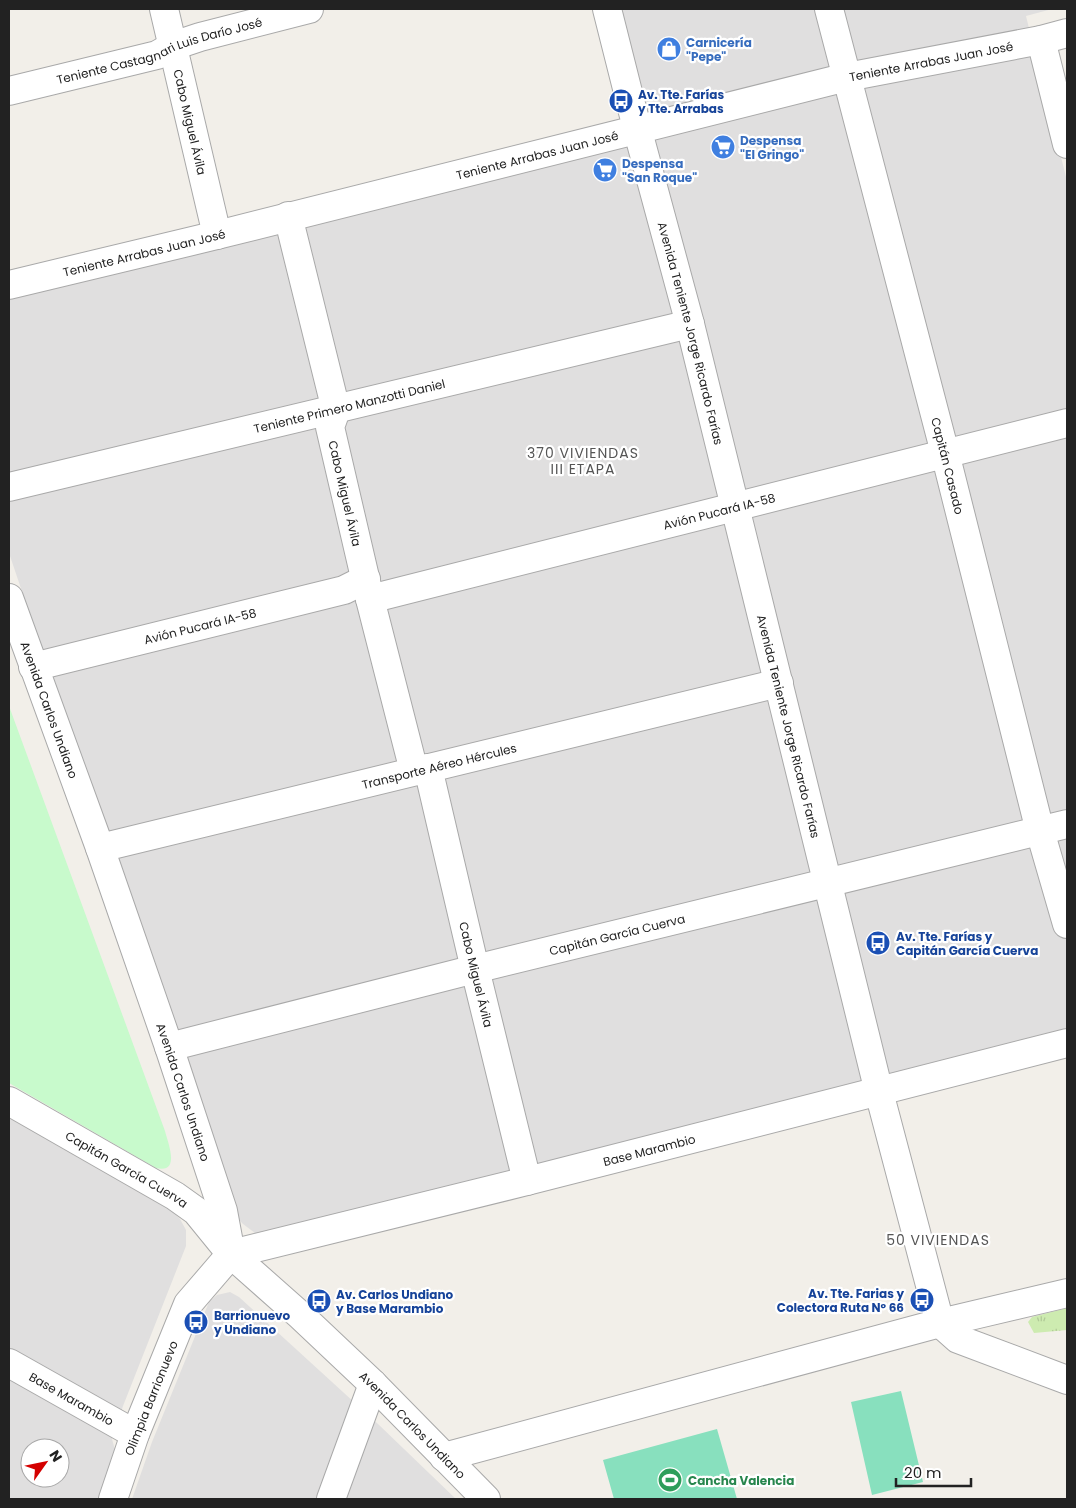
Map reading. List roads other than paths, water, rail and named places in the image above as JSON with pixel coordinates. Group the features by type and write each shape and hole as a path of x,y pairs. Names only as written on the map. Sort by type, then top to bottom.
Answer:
{"street":[{"name":"Cabo Miguel Ávila","path":"164,9 217,235"},
{"name":"Teniente Castagnari Luis Darío José","path":"9,91 157,55 173,46 200,37 309,9"},
{"name":"Avenida Teniente Jorge Ricardo Farías","path":"606,9 636,128 690,324 879,1092 940,1323"},
{"name":"Capitán Casado","path":"829,9 945,453 1040,831 1067,924"},
{"name":"Teniente Arrabas Juan José","path":"9,284 217,235 847,76 1054,37"},
{"path":"1054,37 1067,144"},
{"name":"Cabo Miguel Ávila","path":"288,216 336,410 330,427 368,589 421,769 475,970 527,1181"},
{"name":"Teniente Primero Manzotti Daniel","path":"9,487 690,324"},
{"name":"Avión Pucará IA-58","path":"33,667 344,590 368,589 736,506 1067,423"},
{"name":"Avenida Carlos Undiano","path":"9,598 100,848 169,1046 223,1211 231,1254 301,1316 373,1384 486,1499"},
{"name":"Transporte Aéreo Hércules","path":"100,848 779,683"},
{"name":"Capitán García Cuerva","path":"169,1046 1067,824"},
{"name":"Base Marambio","path":"231,1254 527,1181 1067,1043"},
{"name":"Capitán García Cuerva","path":"9,1102 175,1196 196,1211 231,1254"},
{"name":"Olimpia Barrionuevo","path":"113,1499 135,1434 188,1304 231,1254"},
{"path":"444,1457 940,1323 1067,1293"},
{"path":"940,1323 958,1339 1063,1375"},
{"name":"Base Marambio","path":"9,1363 135,1434"},
{"path":"331,1499 373,1384"}],"place":[{"name":"Carnicería \"Pepe\"","path":"669,49"},
{"name":"Av. Tte. Farías y Tte. Arrabas","path":"621,101"},
{"name":"Despensa \"El Gringo\"","path":"723,147"},
{"name":"Despensa \"San Roque\"","path":"605,170"},
{"name":"Av. Tte. Farías y Capitán García Cuerva","path":"878,943"},
{"name":"Av. Tte. Farias y Colectora Ruta N° 66","path":"922,1300"},
{"name":"Av. Carlos Undiano y Base Marambio","path":"319,1301"},
{"name":"Barrionuevo y Undiano","path":"196,1322"},
{"name":"Cancha Valencia","path":"670,1480"}],"district":[{"name":"370 VIVIENDAS III ETAPA","path":"583,462"},
{"name":"50 VIVIENDAS","path":"938,1240"}]}
